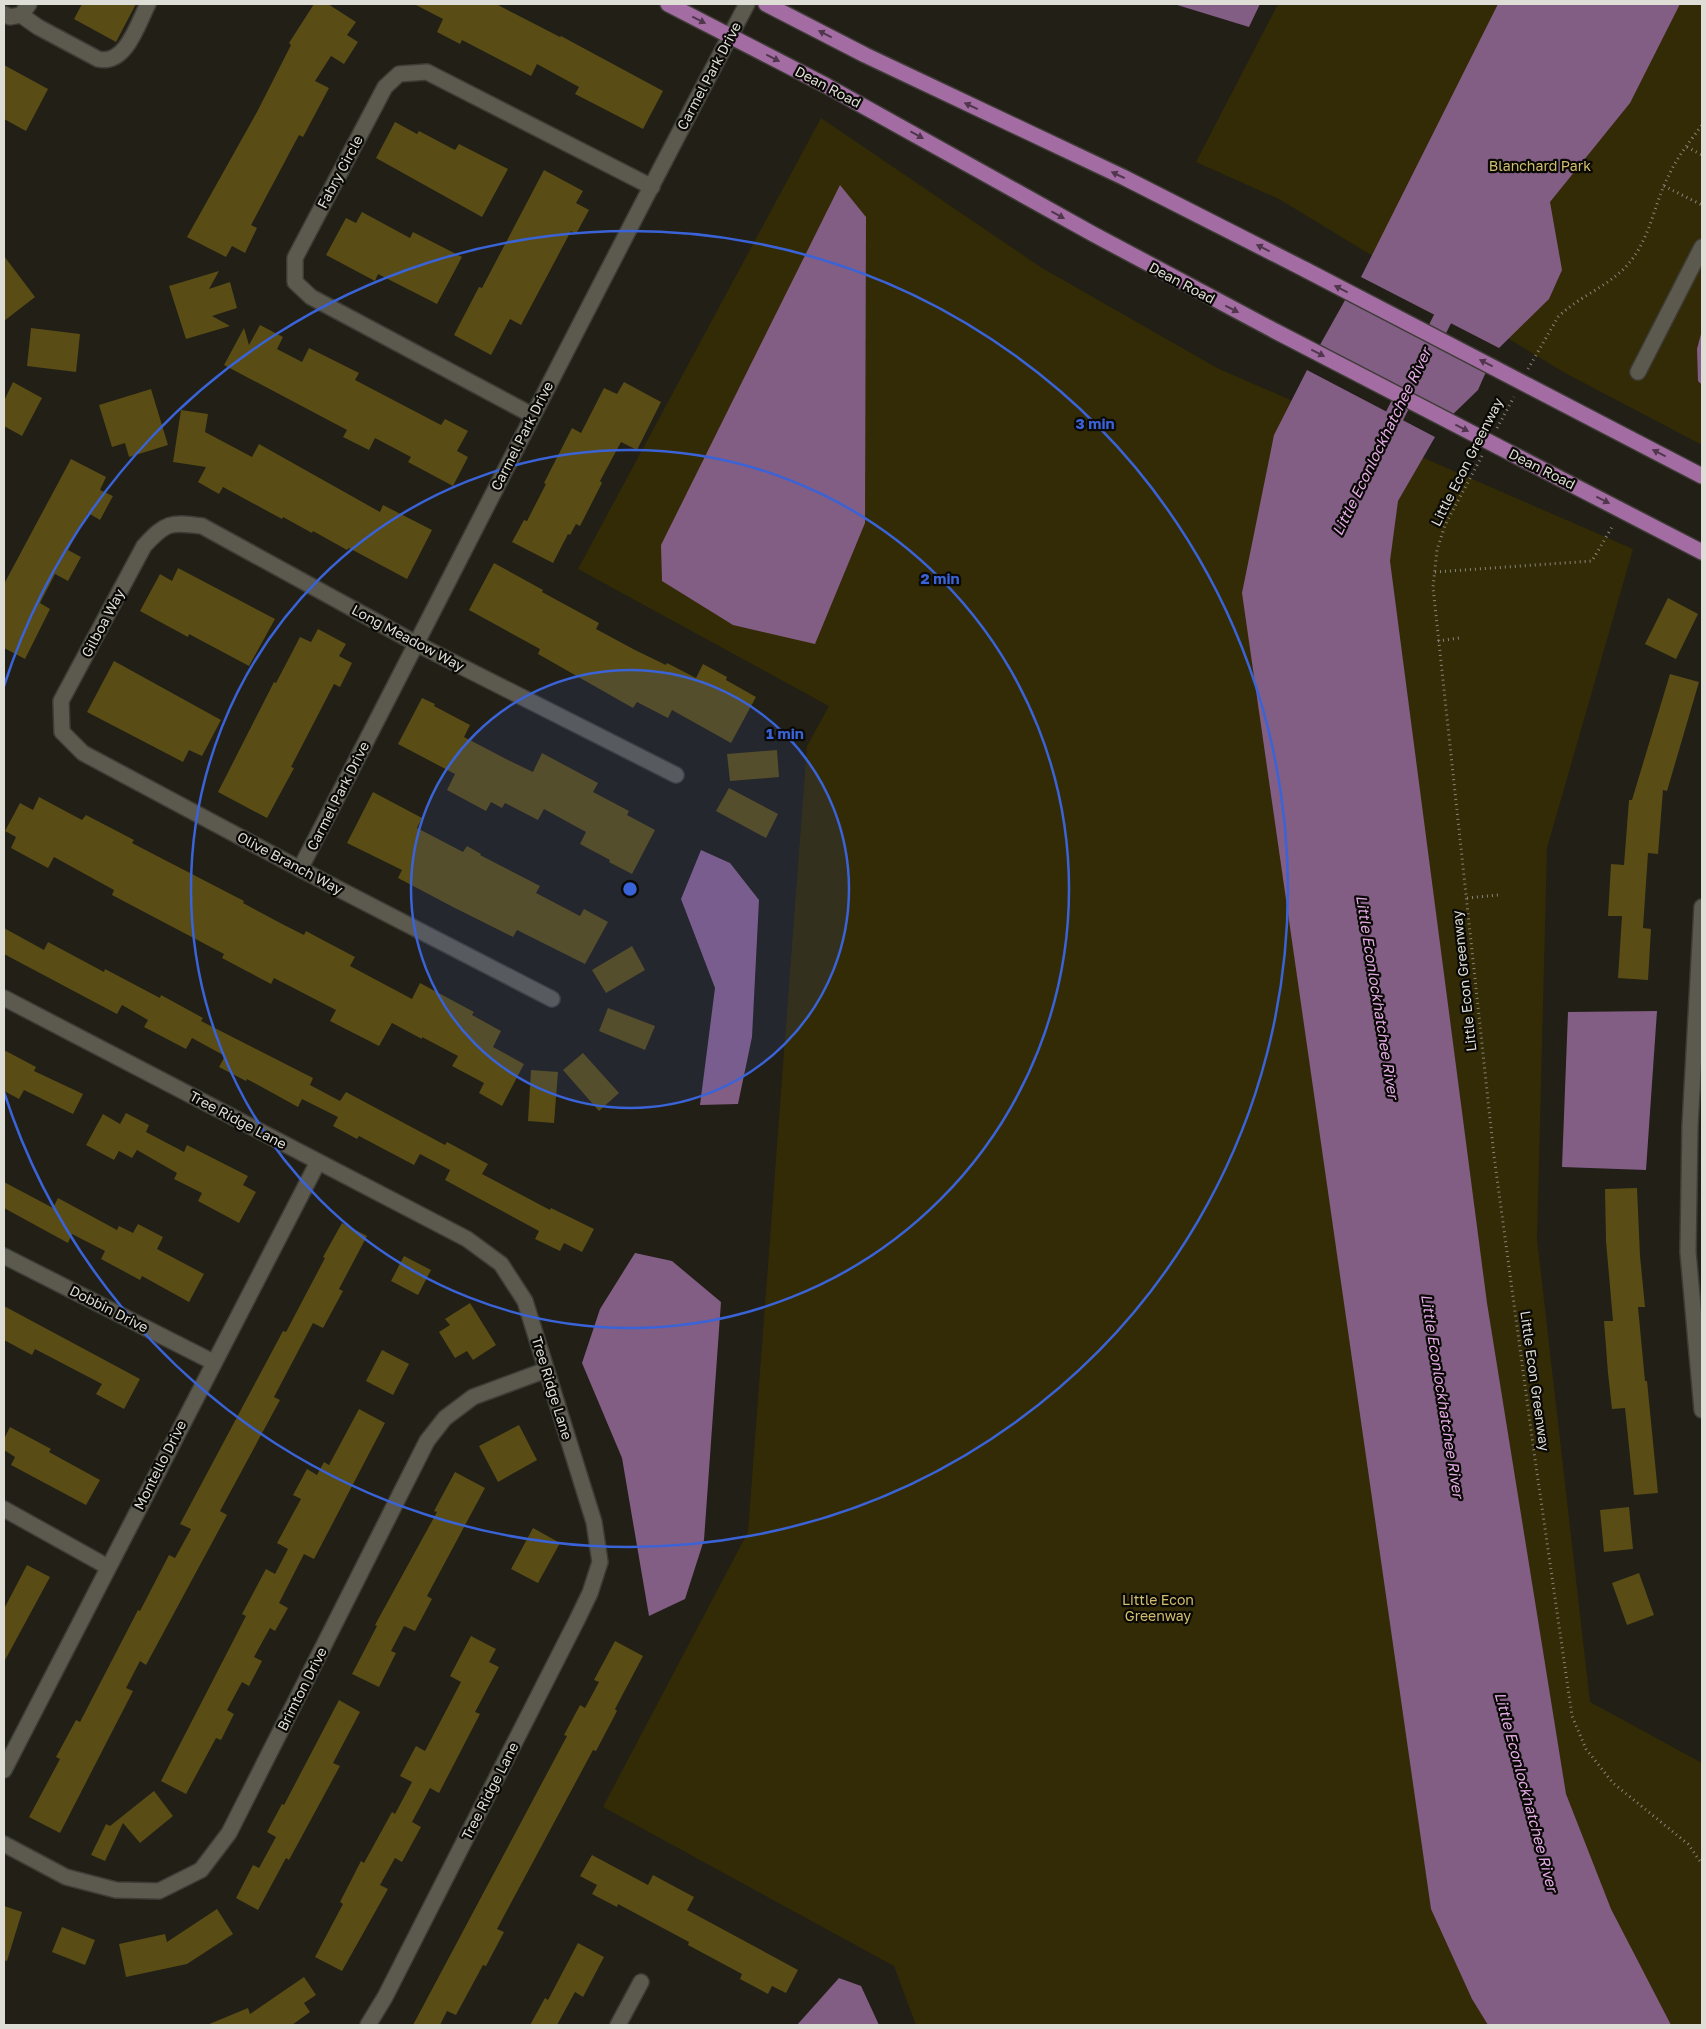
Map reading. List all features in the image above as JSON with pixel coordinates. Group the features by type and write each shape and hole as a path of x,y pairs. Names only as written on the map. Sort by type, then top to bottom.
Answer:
{"main road":[{"name":"Dean Road","path":"668,4 859,104 1159,270 1495,441 1702,552"},
{"path":"766,4 865,55 1156,194 1526,382 1702,476"}],"street":[{"path":"4,14 10,17 25,10 38,28 104,61 115,57 126,47 148,4"},
{"name":"Carmel Park Drive","path":"300,869 417,644 532,415 747,4"},
{"name":"Fabry Circle","path":"532,415 311,297 295,282 295,258 385,87 399,74 427,72 652,187"},
{"path":"1638,372 1702,247"},
{"name":"Long Meadow Way","path":"144,546 160,529 178,523 202,526 417,644 676,775"},
{"name":"Gilboa Way","path":"61,700 144,546"},
{"name":"Olive Branch Way","path":"61,700 62,732 83,753 300,869 552,999"},
{"path":"1702,907 1696,1126 1688,1252 1702,1410"},
{"name":"Tree Ridge Lane","path":"4,998 467,1239 501,1264 525,1301 594,1522 600,1562 590,1593 577,1620 385,1997 368,2025"},
{"name":"Montello Drive","path":"4,1770 213,1362 318,1162"},
{"name":"Dobbin Drive","path":"4,1256 213,1362"},
{"name":"Brimton Drive","path":"4,1844 66,1877 116,1890 160,1890 201,1870 229,1833 427,1441 445,1418 473,1398 546,1370"},
{"path":"4,1509 108,1567"},
{"path":"618,2025 641,1982"}],"path":[{"path":"1526,382 1558,317 1565,310 1607,283 1634,257 1649,227 1670,173 1702,125"},
{"path":"1687,147 1702,156"},
{"path":"1664,186 1702,205"},
{"name":"Little Econ Greenway","path":"1495,441 1515,394"},
{"name":"Little Econ Greenway","path":"1484,453 1445,525 1437,550 1433,587 1494,1156 1572,1716 1586,1749 1613,1783 1688,1844 1702,1864"},
{"path":"1435,572 1592,561 1612,527"},
{"path":"1438,641 1459,638"},
{"path":"1467,898 1498,895"}],"green space":[{"name":"Blanchard Park","path":"1278,4 1702,4 1702,445 1565,373 1279,199 1196,162"},
{"name":"Little Econ Greenway","path":"821,118 1042,268 1217,368 1633,549 1547,848 1537,1239 1590,1702 1702,1763 1702,2025 916,2025 894,1966 603,1807 748,1532 807,746 829,706 578,569"}],"water":[{"path":"1174,4 1260,4 1249,27"},
{"path":"1498,4 1680,4 1630,103 1550,202 1562,270 1549,299 1499,348 1361,277"},
{"path":"840,185 866,217 865,523 815,644 733,625 662,581 661,545"},
{"path":"1349,293 1489,365 1478,390 1447,420 1316,352"},
{"path":"1702,330 1702,385 1698,381 1697,349"},
{"path":"1307,370 1435,437 1398,501 1390,561 1487,1303 1566,1794 1611,1909 1671,2025 1488,2025 1472,1999 1431,1909 1242,593 1274,435"},
{"path":"701,850 730,863 759,900 752,1037 738,1104 700,1105 715,988 681,899"},
{"path":"1657,1011 1646,1170 1562,1167 1568,1012"},
{"path":"635,1253 672,1261 721,1302 704,1540 685,1599 649,1616 622,1458 582,1363 600,1309"},
{"path":"839,1978 861,1986 879,2025 797,2025"}],"building":[{"path":"82,4 136,4 116,42 74,19"},
{"path":"314,4 328,4 356,22 347,35 358,42 344,64 331,56 315,81 329,88 303,137 299,135 251,225 257,228 245,253 232,246 226,257 187,237 257,112 291,45 289,43"},
{"path":"414,4 496,4 561,36 663,91 643,129 575,94 579,87 537,64 531,76 462,40 460,44 437,32 443,19"},
{"path":"4,65 48,89 26,131 4,119"},
{"path":"395,122 417,134 419,131 455,150 459,144 508,169 482,217 376,158"},
{"path":"544,170 583,191 576,203 589,210 576,234 571,231 521,325 510,319 491,355 454,335 479,287 482,288"},
{"path":"362,212 410,238 413,232 462,257 437,304 378,274 375,281 326,255 346,218 356,223"},
{"path":"4,256 35,297 4,321"},
{"path":"219,271 209,289 230,282 237,308 212,316 230,326 186,339 169,286"},
{"path":"260,325 283,337 277,349 302,362 309,348 359,373 355,380 441,425 445,419 468,431 457,451 468,457 453,486 408,462 411,457 375,438 369,450 343,437 347,430 224,365 244,328 249,345"},
{"path":"31,328 80,334 76,372 27,366"},
{"path":"13,382 42,398 22,436 4,426 4,401"},
{"path":"624,382 661,402 637,450 621,442 600,481 602,483 580,526 576,524 570,535 568,534 553,563 512,542 524,520 527,521 572,428 581,433 604,388 617,394"},
{"path":"151,389 168,445 129,457 125,443 112,447 99,405"},
{"path":"181,410 208,414 205,432 252,457 259,444 380,512 383,505 432,530 407,579 349,548 347,550 313,531 312,533 283,517 282,519 223,487 219,494 198,482 206,467 173,462"},
{"path":"71,459 106,477 100,490 113,496 100,520 88,513 68,550 81,557 68,581 55,574 40,603 50,609 25,659 4,648 4,584"},
{"path":"494,563 599,623 596,629 635,650 666,665 667,663 696,678 703,664 727,677 726,680 756,697 731,743 672,710 668,718 637,702 633,708 538,654 540,649 469,610"},
{"path":"178,568 275,619 249,666 189,634 188,637 140,611 160,574 172,581"},
{"path":"1668,598 1698,614 1676,659 1645,644"},
{"path":"318,629 346,644 339,656 352,663 340,687 334,684 291,767 294,768 267,818 218,792 274,682 276,683 300,637 311,642"},
{"path":"114,661 221,720 202,756 189,750 183,762 87,712"},
{"path":"1670,674 1699,682 1667,791 1663,790 1658,854 1648,853 1643,928 1651,929 1648,980 1618,978 1622,916 1608,916 1611,864 1624,865 1629,800 1632,800"},
{"path":"422,698 470,725 464,737 533,772 542,753 598,783 593,792 629,811 627,815 655,830 632,874 580,844 586,832 544,809 538,820 505,803 502,808 491,802 486,811 447,790 455,774 398,744"},
{"path":"777,750 779,777 730,781 727,754"},
{"path":"729,788 778,814 766,838 716,811"},
{"path":"373,792 422,818 417,828 463,852 467,846 480,855 540,886 536,893 580,916 584,909 608,922 585,964 517,930 513,937 453,907 398,878 402,870 347,843"},
{"path":"39,797 82,820 86,815 134,840 132,843 244,901 243,903 284,925 304,935 306,931 355,957 350,966 412,999 420,983 474,1012 472,1015 501,1031 493,1047 524,1064 502,1106 479,1093 484,1083 452,1066 458,1056 422,1037 422,1039 392,1023 379,1046 330,1021 336,1010 274,978 271,984 222,958 224,954 112,895 114,890 54,857 48,868 11,848 16,837 5,831 20,803 33,810"},
{"path":"4,928 44,950 48,942 104,972 105,969 160,998 161,995 203,1018 201,1021 313,1078 310,1085 340,1101 346,1092 445,1145 447,1142 488,1164 482,1174 550,1210 551,1208 594,1229 582,1252 564,1243 560,1251 535,1239 539,1231 445,1180 450,1170 420,1154 414,1165 359,1136 357,1139 333,1126 338,1117 302,1099 298,1107 247,1079 246,1081 219,1067 225,1056 192,1038 186,1049 144,1027 148,1020 122,1005 117,1014 4,954"},
{"path":"632,946 645,970 606,993 592,970"},
{"path":"608,1008 655,1026 645,1050 599,1031"},
{"path":"4,1050 36,1067 34,1071 83,1094 73,1114 24,1090 19,1099 4,1091"},
{"path":"583,1053 619,1093 599,1111 563,1070"},
{"path":"531,1070 558,1072 554,1123 528,1121"},
{"path":"126,1113 149,1125 146,1132 184,1152 187,1145 248,1176 243,1185 256,1192 239,1223 198,1201 202,1193 174,1179 177,1173 137,1150 132,1158 119,1151 114,1160 86,1145 103,1114 120,1124"},
{"path":"4,1182 53,1208 58,1198 117,1230 119,1226 133,1233 138,1224 163,1237 157,1249 204,1274 189,1302 142,1276 140,1280 101,1259 105,1251 72,1234 68,1243 4,1208"},
{"path":"1637,1188 1640,1256 1645,1307 1638,1307 1658,1493 1634,1495 1625,1408 1612,1409 1608,1373 1604,1321 1613,1321 1606,1241 1605,1189"},
{"path":"342,1223 367,1236 339,1289 343,1291 323,1328 313,1323 274,1397 280,1400 220,1511 227,1515 146,1665 140,1661 126,1688 133,1691 60,1833 29,1817 60,1759 56,1757 76,1720 80,1722 169,1555 175,1558 191,1529 180,1524 283,1331 286,1332"},
{"path":"404,1256 431,1270 418,1295 391,1281"},
{"path":"470,1303 496,1345 473,1360 467,1351 455,1358 439,1332 450,1325 445,1319"},
{"path":"4,1306 140,1379 124,1409 96,1394 102,1384 35,1349 32,1355 4,1340"},
{"path":"382,1350 409,1364 393,1395 366,1381"},
{"path":"359,1409 385,1423 314,1559 304,1554 279,1603 288,1608 275,1631 270,1628 254,1657 262,1661 249,1686 242,1682 227,1710 234,1714 221,1740 216,1738 186,1794 161,1781 246,1616 242,1614 266,1569 275,1574 288,1549 277,1543 301,1499 293,1495 307,1469 317,1475 324,1462 329,1465"},
{"path":"519,1425 537,1460 498,1482 479,1446"},
{"path":"10,1427 51,1449 49,1452 100,1480 86,1505 11,1465 15,1457 4,1450 4,1439"},
{"path":"455,1472 485,1488 427,1596 432,1599 415,1631 404,1626 391,1651 396,1653 379,1687 352,1674 377,1626 375,1625 437,1512 434,1511"},
{"path":"1629,1507 1633,1549 1604,1552 1600,1510"},
{"path":"533,1528 560,1543 538,1583 511,1569"},
{"path":"27,1565 50,1577 4,1662 4,1609"},
{"path":"1639,1573 1654,1615 1627,1625 1612,1583"},
{"path":"471,1636 496,1649 489,1662 499,1667 475,1712 480,1714 439,1793 430,1788 412,1822 421,1827 402,1862 395,1858 380,1885 388,1889 342,1971 315,1957 343,1904 340,1902 361,1861 364,1863 392,1812 395,1814 412,1782 400,1776 416,1746 425,1751 461,1682 450,1676"},
{"path":"615,1641 643,1656 615,1709 617,1711 596,1751 593,1750 497,1929 504,1932 486,1966 483,1965 456,2015 447,2011 440,2025 413,2025 567,1736 564,1735 580,1705 585,1708 599,1682 594,1680"},
{"path":"339,1700 360,1712 333,1763 340,1766 289,1860 286,1858 258,1910 236,1898 253,1865 259,1868 276,1837 267,1832 282,1804 284,1805"},
{"path":"154,1791 173,1816 140,1843 123,1823 105,1861 91,1855 106,1824 110,1826"},
{"path":"592,1855 648,1885 653,1875 694,1897 687,1910 798,1970 786,1993 772,1986 768,1994 740,1979 742,1974 688,1945 689,1942 618,1904 617,1907 592,1894 597,1885 580,1876"},
{"path":"4,1906 22,1912 7,1961 4,1960"},
{"path":"217,1909 233,1934 187,1964 126,1977 119,1944 165,1934 167,1942"},
{"path":"62,1927 95,1940 85,1965 52,1952"},
{"path":"578,1943 604,1957 583,1997 575,1992 557,2025 530,2025 545,1998 548,2000"},
{"path":"304,1977 316,1995 304,2003 310,2012 292,2025 207,2025 248,2008 250,2014"}],"waterway":[{"name":"Little Econlockhatchee River","path":"1426,352 1454,296"},
{"name":"Little Econlockhatchee River","path":"1384,437 1412,381"}]}
